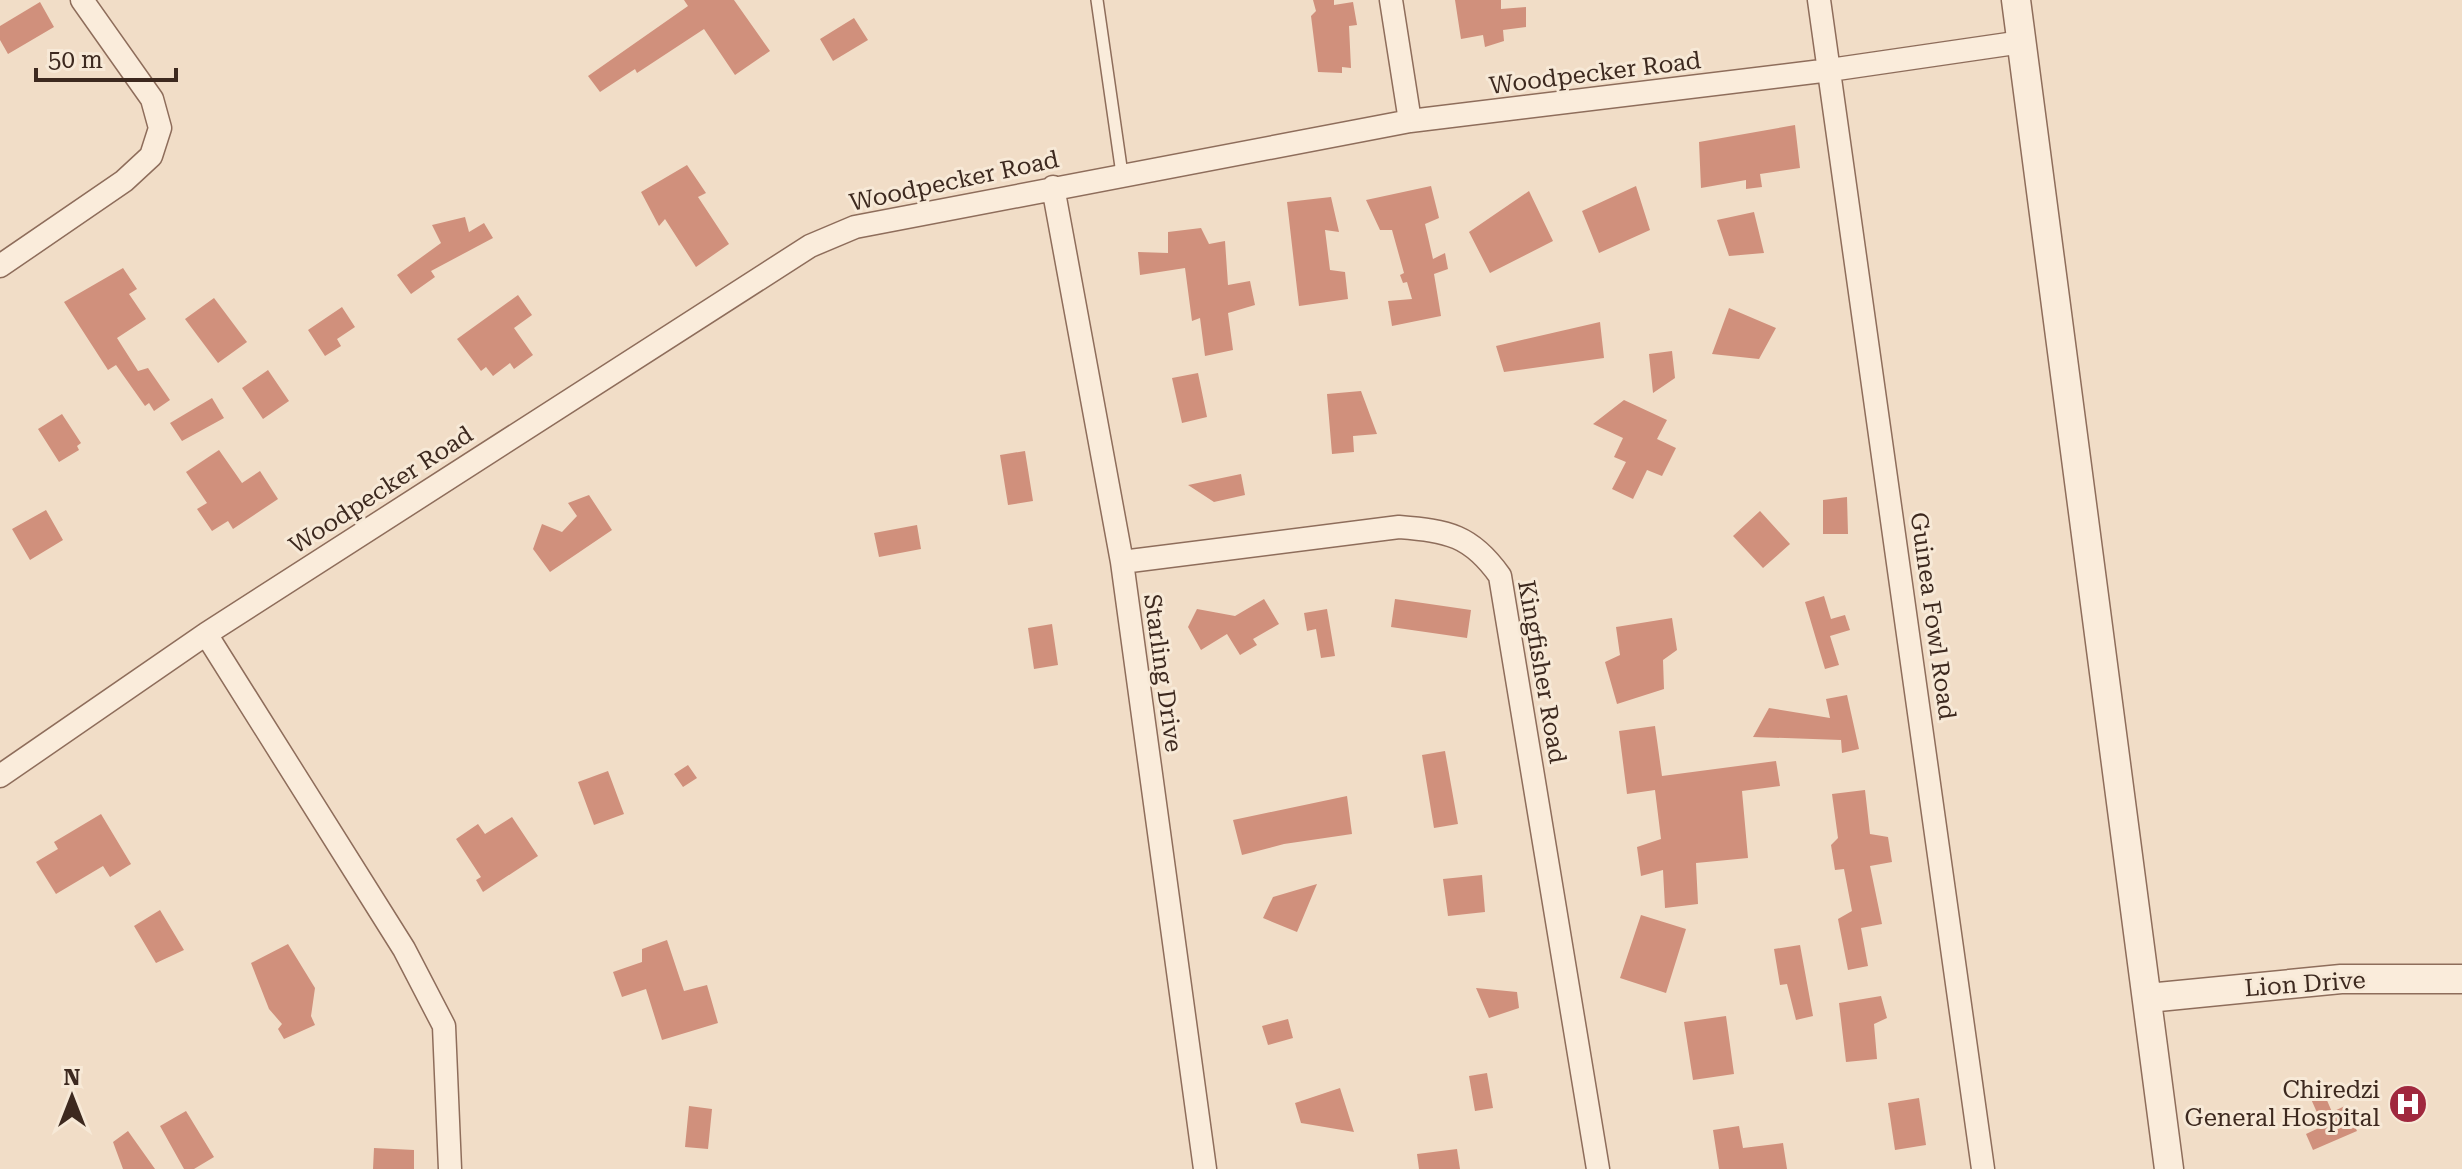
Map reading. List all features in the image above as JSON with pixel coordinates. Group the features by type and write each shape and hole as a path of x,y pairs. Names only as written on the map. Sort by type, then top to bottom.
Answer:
{"street":[{"path":"0,266 124,181 151,156 160,128 152,99 82,0"},
{"path":"1391,0 1410,121"},
{"name":"Guinea Fowl Road","path":"1819,0 1983,1169"},
{"path":"2016,0 2169,1169"},
{"name":"Woodpecker Road","path":"0,776 206,634 810,246 855,227 1410,121 1830,70 2022,42"},
{"name":"Starling Drive","path":"1053,187 1122,562 1205,1169"},
{"name":"Kingfisher Road","path":"1122,562 1399,527 1434,530 1463,538 1484,553 1500,576 1598,1169"},
{"path":"206,634 404,949 444,1026 450,1169"},
{"name":"Lion Drive","path":"2148,998 2341,979 2462,979"}],"lane":[{"path":"1097,0 1122,174"}],"building":[{"path":"684,0 734,0 770,51 735,75 704,29 637,73 635,69 600,92 588,76 688,6"},
{"path":"1313,0 1334,0 1334,5 1353,2 1357,25 1349,26 1351,68 1342,67 1342,73 1318,72 1311,16 1316,11"},
{"path":"1455,0 1501,0 1501,9 1526,7 1526,27 1503,30 1504,41 1485,47 1483,35 1461,39"},
{"path":"40,2 54,27 8,54 0,40 0,26"},
{"path":"854,18 868,40 833,61 820,39"},
{"path":"1795,125 1800,168 1760,174 1762,187 1746,189 1746,180 1701,188 1699,142"},
{"path":"687,165 706,193 698,197 729,244 696,267 665,219 659,226 641,192"},
{"path":"1431,186 1439,218 1425,224 1433,259 1445,253 1448,269 1434,274 1441,316 1392,326 1388,301 1412,299 1407,282 1403,283 1400,275 1404,273 1392,230 1380,230 1366,200"},
{"path":"1636,186 1650,230 1599,253 1582,211"},
{"path":"1529,191 1553,241 1490,273 1469,232"},
{"path":"1331,197 1339,232 1325,230 1330,270 1345,272 1348,299 1299,306 1287,202"},
{"path":"1754,212 1764,253 1729,256 1717,220"},
{"path":"465,217 469,232 484,223 493,238 431,271 435,277 411,294 397,275 441,243 432,225"},
{"path":"1201,228 1209,244 1225,241 1228,285 1250,281 1255,305 1228,313 1233,350 1205,356 1200,318 1192,321 1185,268 1140,275 1138,252 1168,253 1168,232"},
{"path":"123,268 137,289 129,294 146,319 117,338 138,371 148,368 170,400 154,411 149,403 145,406 116,365 108,370 64,302"},
{"path":"518,295 532,315 514,328 533,355 514,369 510,363 493,376 486,367 481,371 457,339"},
{"path":"214,298 247,342 218,363 185,319"},
{"path":"342,307 355,327 337,339 341,346 325,356 308,330"},
{"path":"1729,308 1776,328 1759,359 1712,354"},
{"path":"1600,322 1604,358 1504,372 1496,346"},
{"path":"1672,351 1675,378 1653,393 1649,354"},
{"path":"268,370 289,401 263,419 242,388"},
{"path":"1198,373 1207,417 1182,423 1172,378"},
{"path":"1361,391 1377,434 1353,436 1354,452 1332,454 1327,394"},
{"path":"212,398 224,418 182,441 170,423"},
{"path":"1624,400 1667,420 1657,439 1676,448 1662,476 1647,470 1633,499 1612,489 1626,462 1614,457 1623,438 1593,424"},
{"path":"62,414 81,443 77,446 79,450 59,462 38,429"},
{"path":"219,450 242,483 260,471 278,499 233,529 228,521 212,531 197,509 207,503 186,472"},
{"path":"1025,451 1033,501 1008,505 1000,455"},
{"path":"1241,474 1245,495 1214,502 1188,485"},
{"path":"589,495 612,530 550,572 533,549 542,524 562,532 577,516 568,503"},
{"path":"1847,497 1848,534 1823,534 1823,500"},
{"path":"46,510 63,540 30,560 12,529"},
{"path":"1760,511 1790,544 1763,568 1733,536"},
{"path":"917,525 921,549 879,557 874,533"},
{"path":"1824,596 1831,619 1845,615 1850,630 1830,636 1839,665 1825,669 1805,602"},
{"path":"1264,599 1279,624 1253,639 1257,645 1240,655 1227,634 1201,650 1188,627 1197,609 1235,616"},
{"path":"1395,599 1471,610 1467,638 1391,627"},
{"path":"1327,609 1335,656 1321,658 1316,629 1307,631 1304,613"},
{"path":"1672,618 1677,650 1663,660 1664,689 1617,704 1605,662 1620,655 1616,627"},
{"path":"1052,624 1058,665 1034,669 1028,628"},
{"path":"1847,695 1859,749 1842,753 1841,740 1753,737 1769,708 1830,718 1826,699"},
{"path":"1655,726 1662,776 1776,761 1780,786 1742,791 1748,858 1696,863 1698,904 1665,908 1663,870 1641,876 1637,847 1661,839 1655,790 1627,794 1619,731"},
{"path":"1445,751 1458,824 1434,828 1422,755"},
{"path":"688,765 697,778 683,787 674,774"},
{"path":"608,771 624,814 594,825 578,782"},
{"path":"1865,790 1870,834 1888,837 1892,862 1870,866 1882,924 1861,928 1868,966 1848,970 1838,919 1852,911 1844,869 1835,870 1831,845 1838,838 1832,794"},
{"path":"1347,796 1352,834 1284,844 1242,855 1233,820"},
{"path":"101,814 131,864 110,877 103,866 56,894 36,862 58,849 54,842"},
{"path":"512,817 538,856 483,892 476,880 481,877 456,839 478,824 485,834"},
{"path":"1482,875 1485,912 1448,916 1443,879"},
{"path":"1317,884 1297,932 1263,918 1273,897"},
{"path":"160,910 184,950 156,963 134,926"},
{"path":"1641,915 1686,929 1666,993 1620,978"},
{"path":"667,940 684,991 707,985 718,1023 662,1040 646,989 622,997 613,972 642,962 642,949"},
{"path":"288,944 315,988 311,1016 315,1025 284,1039 278,1029 282,1024 269,1009 251,963"},
{"path":"1800,945 1813,1016 1796,1020 1787,984 1780,985 1774,949"},
{"path":"1476,988 1517,992 1519,1008 1489,1018"},
{"path":"1881,996 1887,1018 1874,1024 1877,1059 1846,1062 1839,1003"},
{"path":"1726,1016 1734,1074 1693,1080 1684,1022"},
{"path":"1288,1019 1293,1038 1268,1045 1262,1026"},
{"path":"1487,1073 1493,1108 1475,1111 1469,1076"},
{"path":"2320,1084 2332,1112 2345,1106 2357,1131 2313,1150 2306,1134 2323,1126 2307,1090"},
{"path":"1340,1088 1354,1132 1301,1123 1295,1103"},
{"path":"1919,1098 1926,1145 1895,1150 1888,1103"},
{"path":"689,1106 712,1109 708,1149 685,1147"},
{"path":"186,1111 214,1157 194,1169 184,1169 160,1126"},
{"path":"1739,1126 1743,1148 1783,1143 1787,1169 1719,1169 1713,1130"},
{"path":"128,1131 155,1169 123,1169 113,1142"},
{"path":"374,1148 414,1150 414,1169 373,1169"},
{"path":"1457,1149 1460,1169 1419,1169 1417,1154"}],"place":[{"name":"Chiredzi General Hospital","path":"2408,1104"}]}
